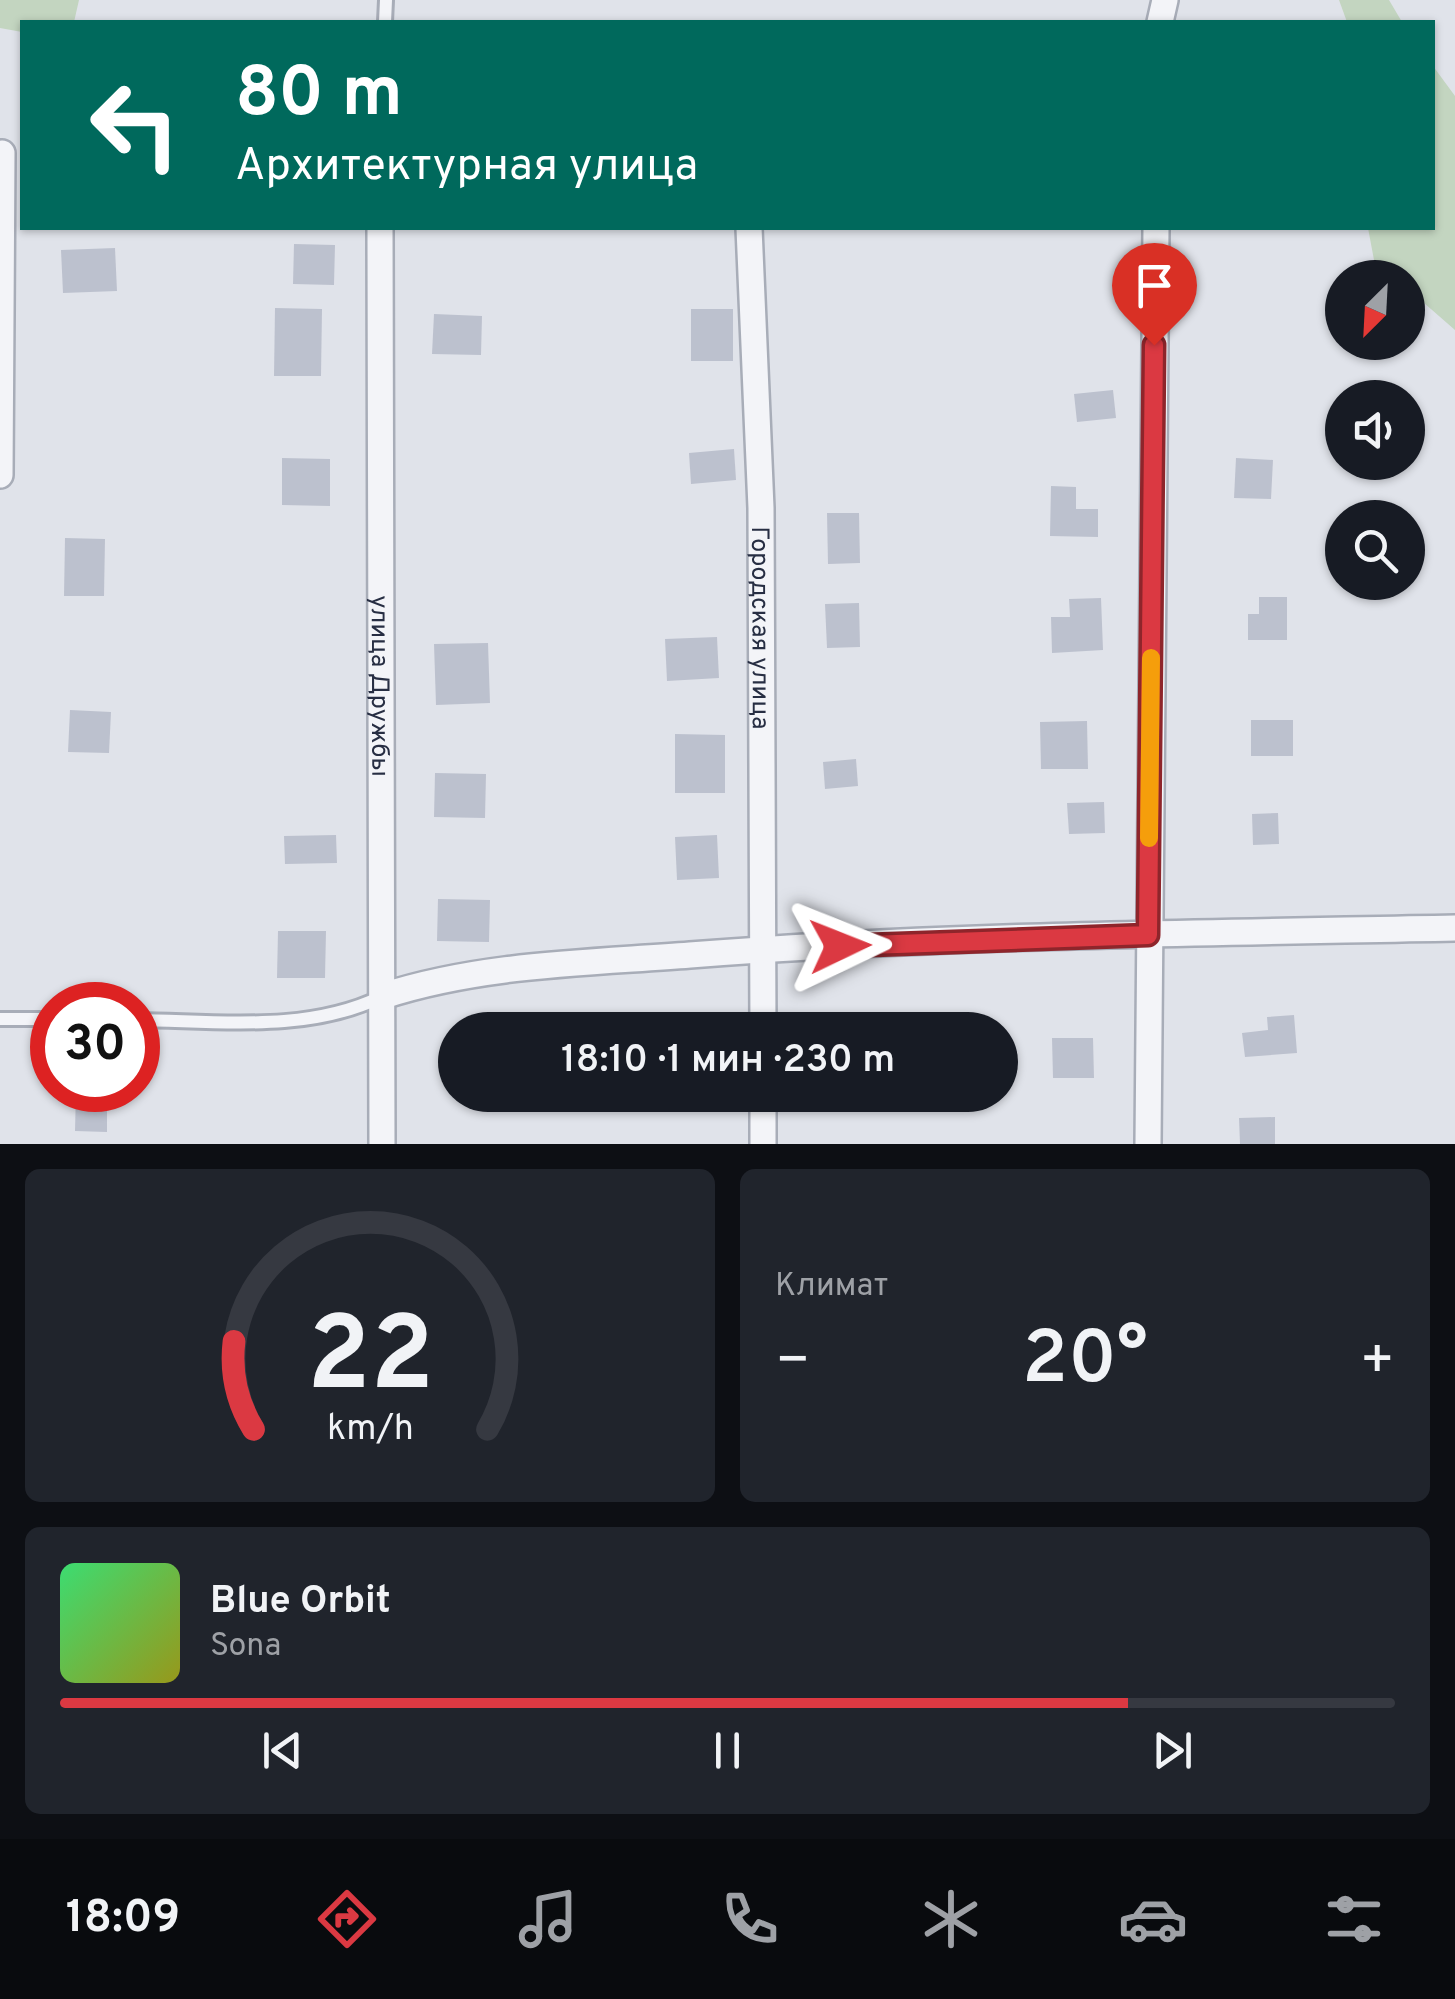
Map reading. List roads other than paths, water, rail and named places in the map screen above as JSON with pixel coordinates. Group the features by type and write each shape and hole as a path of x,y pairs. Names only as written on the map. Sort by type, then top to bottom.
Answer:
{"street":[{"path":"0,474 8,153"},
{"name":"улица Дружбы","path":"380,230 382,1144"},
{"name":"Городская улица","path":"749,230 761,508 763,1012"},
{"path":"1148,1144 1156,230"},
{"path":"383,996 429,980 516,968 763,949 1455,928"},
{"path":"762,1144 763,1112"}],"lane":[{"path":"160,1020 292,1021 352,1011 383,996"},
{"path":"0,1018 30,1019"}]}
